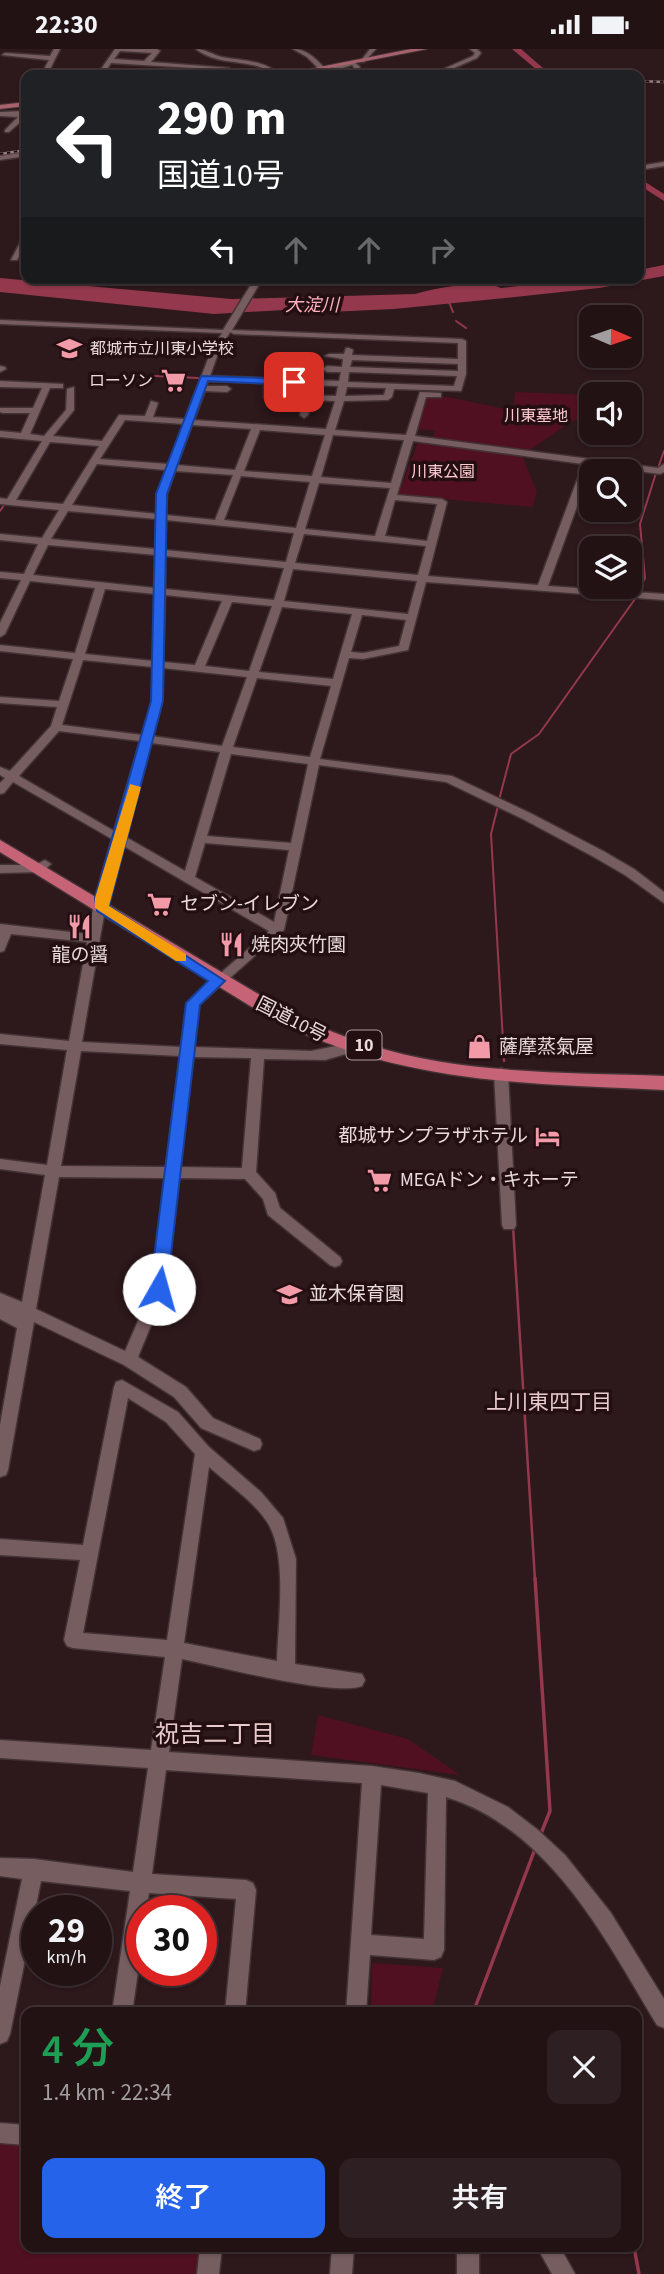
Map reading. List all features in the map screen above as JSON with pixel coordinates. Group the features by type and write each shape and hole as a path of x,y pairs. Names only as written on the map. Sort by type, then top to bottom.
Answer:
{"highway":[{"name":"国道10号","path":"0,838 42,867"},
{"name":"国道10号","path":"0,845 102,903 299,1027 351,1048 425,1066 664,1083"},
{"name":"国道10号","path":"223,977 322,1029 396,1053 467,1063 664,1072"}],"main road":[{"path":"313,59 327,65 358,62 423,49"},
{"path":"337,70 358,62"},
{"path":"0,107 21,105"}],"street":[{"path":"47,70 57,49"},
{"path":"104,70 118,49 157,51 146,64"},
{"path":"199,49 212,57 271,70"},
{"path":"296,49 313,59 323,70"},
{"path":"355,70 358,62 373,49"},
{"path":"445,70 475,57 478,53 473,49"},
{"path":"3,55 54,58"},
{"path":"307,70 313,68 313,59"},
{"path":"111,61 230,70"},
{"path":"226,68 230,61"},
{"path":"0,114 21,114"},
{"path":"4,131 21,118"},
{"path":"4,131 20,132"},
{"path":"0,158 21,155"},
{"path":"644,166 664,164"},
{"path":"14,258 21,247"},
{"path":"207,378 209,367 227,331 256,284"},
{"path":"0,322 462,341 463,374 457,395 423,394 379,539"},
{"path":"0,1470 102,903 157,701 162,494 201,388 227,331"},
{"path":"331,344 462,349"},
{"path":"189,879 226,750 278,603 340,399 350,345"},
{"path":"329,356 461,362"},
{"path":"327,369 463,374"},
{"path":"207,378 458,389"},
{"path":"269,381 265,401 388,397 391,386"},
{"path":"0,384 60,386"},
{"path":"24,437 47,386"},
{"path":"201,388 227,389"},
{"path":"71,389 70,410 4,501 431,544"},
{"path":"304,415 309,398"},
{"path":"148,419 154,403"},
{"path":"3,410 36,411"},
{"path":"0,634 24,578 44,541 122,417 257,426 277,433 328,432 408,438 579,460"},
{"path":"0,425 28,427"},
{"path":"218,523 257,426"},
{"path":"0,435 103,444"},
{"path":"94,461 314,480 442,502 404,648 363,656 344,655"},
{"path":"642,468 660,471 664,467"},
{"path":"542,589 579,488"},
{"path":"0,537 422,579 664,597"},
{"path":"0,575 411,617"},
{"path":"0,790 56,727 101,586"},
{"path":"200,669 228,598"},
{"path":"129,1360 159,1289 193,1003 278,929 314,761 358,611"},
{"path":"0,648 336,683"},
{"path":"0,700 63,704"},
{"path":"56,727 448,779 503,804 639,878 664,899"},
{"path":"0,770 278,929"},
{"path":"202,839 295,847"},
{"path":"0,869 42,867"},
{"path":"0,948 3,928 95,939"},
{"path":"0,1038 76,1048 258,1054 326,1055 351,1048"},
{"path":"258,1054 249,1174 270,1197 274,1211 335,1261"},
{"path":"501,1073 509,1225"},
{"path":"0,1164 54,1171 249,1174"},
{"path":"0,1299 27,1319"},
{"path":"0,1313 27,1319 129,1360 180,1392 207,1423 254,1444"},
{"path":"293,1672 288,1559 277,1523 255,1497 203,1453 172,1417 122,1387 73,1640 174,1649 326,1679 356,1680"},
{"path":"123,2007 203,1453"},
{"path":"0,1547 90,1553"},
{"path":"0,1749 372,1776 437,1786 465,1794 531,1833 578,1881 664,2018"},
{"path":"356,2007 372,1776"},
{"path":"360,1944 434,1950 437,1786"},
{"path":"0,1867 142,1883 246,1890 236,2007"},
{"path":"1,2025 34,1869"},
{"path":"0,2133 21,2135"},
{"path":"208,2274 210,2252"},
{"path":"341,2274 343,2252"},
{"path":"468,2252 468,2274"},
{"path":"551,2252 564,2274"}],"green space":[{"name":"川東墓地","path":"515,392 579,395 579,421 574,420 530,450 432,439 435,431 416,429 425,396 449,397 513,411"},
{"name":"川東公園","path":"419,440 522,455 537,492 532,507 398,495"},
{"path":"318,1715 408,1739 460,1775 311,1755"},
{"path":"372,1963 443,1968 433,2007 371,2007"},
{"path":"0,2141 21,2143 21,2252 201,2252 199,2274 0,2274"}],"water":[{"path":"664,265 664,276 644,280 644,269"},
{"name":"大淀川","path":"0,278 21,280 21,284 66,284 231,299 415,294 471,284 500,284 493,285 501,288 534,284 621,284 394,309 307,313 315,310 302,309 214,314 0,292"}],"waterway":[{"path":"516,49 541,70"},
{"path":"644,184 664,198"},
{"path":"449,302 453,312"},
{"path":"456,321 466,328"},
{"path":"155,376 198,378"},
{"path":"658,468 664,451"},
{"path":"641,536 640,524 656,473"},
{"path":"0,511 6,502"},
{"path":"642,546 645,578 642,584"},
{"path":"499,800 511,754 539,734 635,599"},
{"path":"498,806 491,834 503,1041"},
{"path":"503,1040 504,1061"},
{"path":"513,1226 535,1580"},
{"path":"535,1578 550,1811 540,1836"},
{"path":"475,2007 535,1849"},
{"path":"635,2252 639,2274"}],"railway":[{"path":"644,81 664,82"},
{"path":"0,154 21,151"}],"slow traffic":[{"path":"134,787 102,898 102,908 181,957"}],"place":[{"name":"都城市立川東小学校","path":"70,349"},
{"name":"ローソン","path":"173,381"},
{"name":"セブン-イレブン","path":"160,904"},
{"name":"龍の醤","path":"80,927"},
{"name":"焼肉夾竹園","path":"231,945"},
{"name":"薩摩蒸氣屋","path":"479,1047"},
{"name":"都城サンプラザホテル","path":"548,1136"},
{"name":"MEGAドン・キホーテ","path":"380,1180"},
{"name":"並木保育園","path":"289,1294"}],"district":[{"name":"上川東四丁目","path":"549,1402"},
{"name":"祝吉二丁目","path":"215,1734"}],"route":[{"path":"159,1289 193,1003 218,981 102,908 102,898 157,701 162,494 204,378 294,382"}]}
